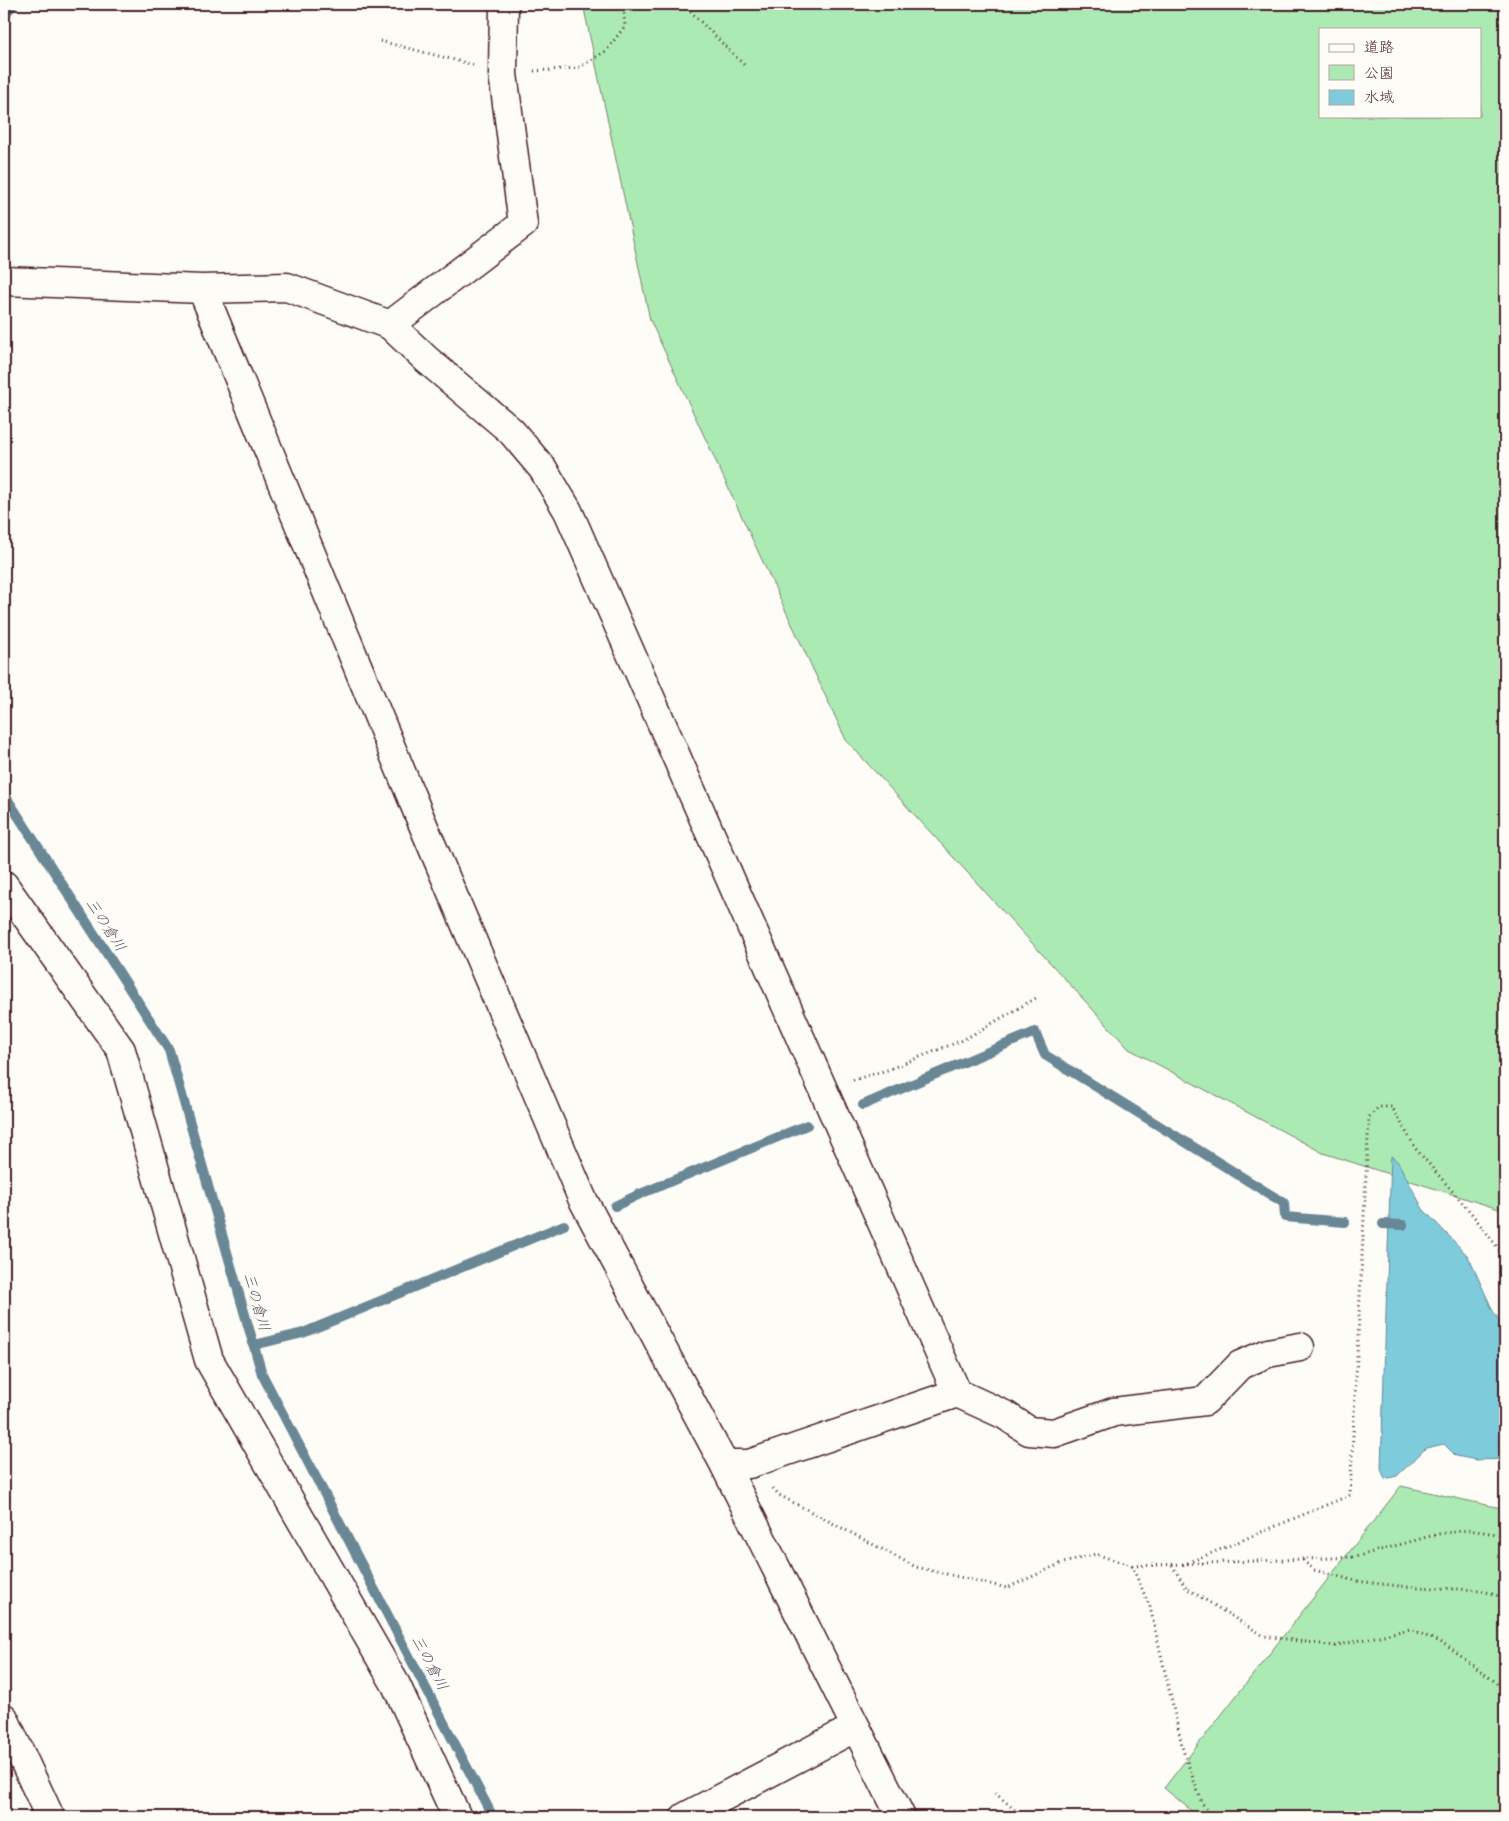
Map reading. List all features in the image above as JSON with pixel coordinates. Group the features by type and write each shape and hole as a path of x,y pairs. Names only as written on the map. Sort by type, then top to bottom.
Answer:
{"street":[{"path":"390,325 523,224 503,74 504,4"},
{"path":"4,281 202,289 287,287 390,325 426,359 511,431 543,469 568,511 957,1393 1005,1415 1029,1431 1054,1433 1114,1412 1204,1401 1240,1365 1268,1353 1300,1347"},
{"path":"202,289 421,820 582,1198 736,1464 856,1727 901,1817"},
{"path":"4,885 121,1050 209,1360 396,1685 457,1817"},
{"path":"736,1464 957,1393"},
{"path":"4,1718 50,1817"},
{"path":"685,1817 856,1727"}],"path":[{"path":"683,4 744,65"},
{"path":"821,1086 887,1070 963,1040 1036,998"},
{"path":"1183,1565 1350,1495 1369,1117 1379,1107 1392,1107 1416,1149 1472,1214 1505,1257"},
{"path":"736,1464 779,1495 916,1567 1007,1588 1060,1564 1096,1554 1132,1566 1183,1565 1355,1557 1438,1534 1468,1530 1505,1535"},
{"path":"1302,1559 1314,1570 1356,1581 1399,1586 1480,1590 1505,1598"},
{"path":"1172,1565 1186,1588 1264,1636 1335,1646 1410,1629 1444,1644 1505,1689"},
{"path":"1132,1566 1150,1607 1183,1750 1202,1803 1214,1817"},
{"path":"995,1793 1023,1817"}],"green space":[{"path":"583,4 1505,4 1505,1211 1323,1153 1129,1049 846,740 650,320"},
{"path":"1401,1486 1505,1509 1505,1817 1199,1817 1164,1788"}],"water":[{"path":"1391,1156 1398,1162 1423,1209 1468,1256 1494,1313 1505,1327 1505,1459 1477,1460 1456,1456 1444,1444 1426,1448 1397,1476 1385,1479 1381,1469"}],"waterway":[{"name":"三の倉川","path":"4,16 13,4"},
{"name":"三の倉川","path":"4,794 169,1050 262,1374 493,1817"},
{"path":"863,1105 1035,1032 1045,1055 1284,1203 1285,1217 1345,1222"},
{"path":"615,1206 807,1125"},
{"path":"1383,1224 1403,1225"},
{"path":"254,1345 303,1333 564,1225"}]}
